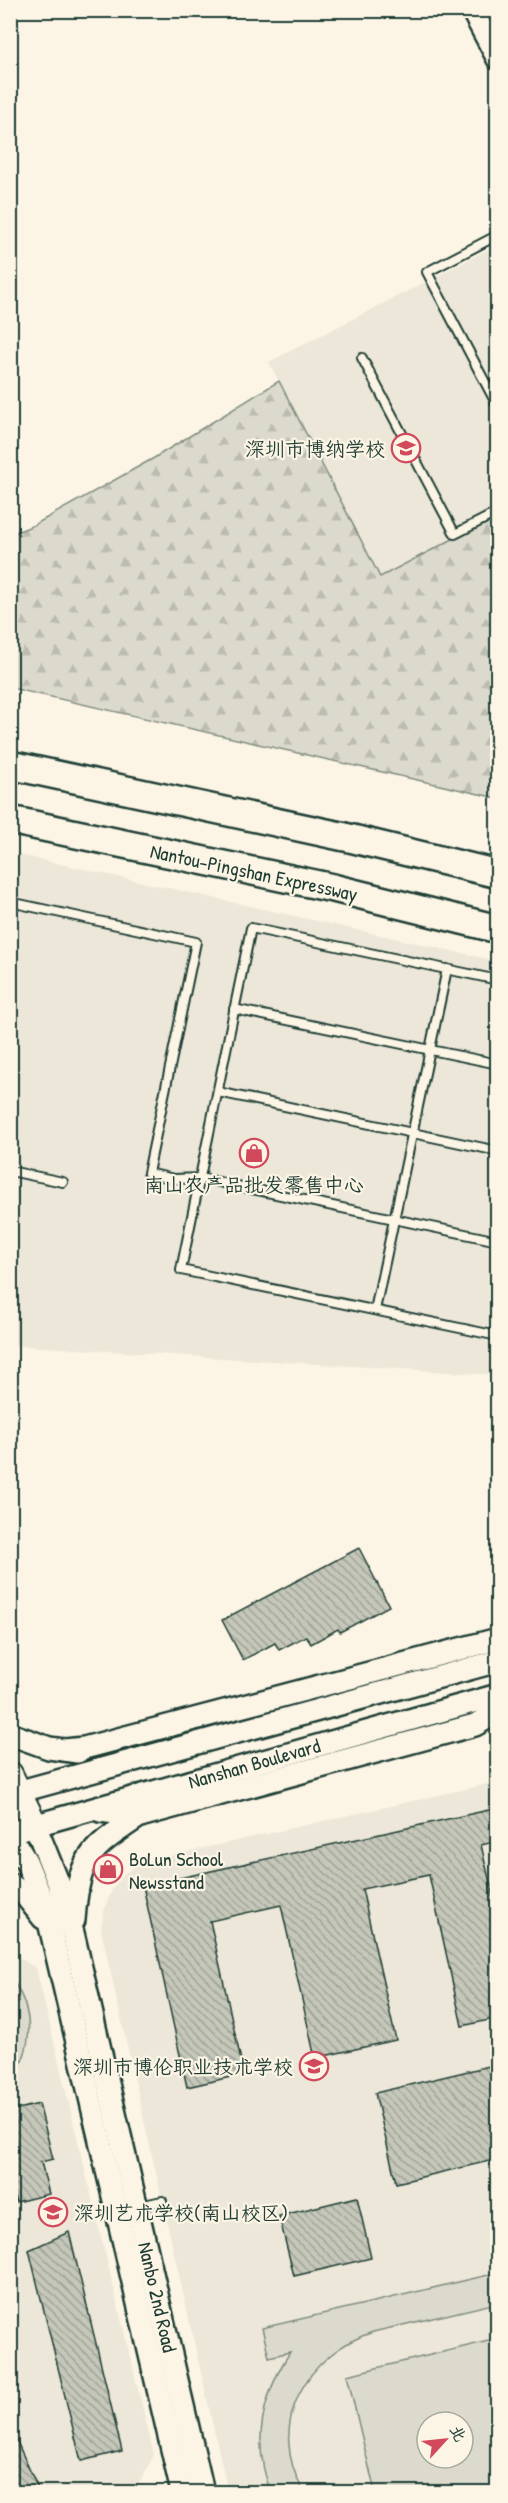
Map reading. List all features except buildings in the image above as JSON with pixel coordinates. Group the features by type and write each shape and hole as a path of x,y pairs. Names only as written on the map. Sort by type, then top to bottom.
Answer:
{"highway":[{"path":"10,765 345,837 498,874"},
{"name":"Nantou-Pingshan Expressway","path":"10,820 333,888 498,929"}],"main road":[{"path":"14,1787 35,1825"}],"street":[{"path":"472,10 498,59"},
{"path":"65,1750 84,1748 498,1639"},
{"path":"422,1659 498,1660"},
{"name":"Nanshan Boulevard","path":"14,1787 135,1761 498,1660"},
{"name":"Nanshan Boulevard","path":"10,1833 498,1695"},
{"path":"475,1725 498,1712"},
{"path":"90,1810 140,1816 498,1718"},
{"path":"10,1734 39,1745 135,1761 181,1722"},
{"path":"63,1936 76,1887 85,1863 96,1847 114,1831 191,1781"},
{"name":"Nanbo 2nd Road","path":"35,1825 58,1882 63,1936 127,2209 203,2493"},
{"name":"Nanbo 2nd Road","path":"10,1833 63,1936"},
{"path":"10,1884 24,1894 63,1936"},
{"name":"Nanbo 2nd Road","path":"127,2209 182,2493"}],"lane":[{"path":"496,403 427,272 498,235"},
{"path":"363,358 455,534 498,512"},
{"path":"10,902 196,942 148,1173 174,1179 200,1178 498,1241"},
{"path":"498,980 251,928 181,1270 498,1336"},
{"path":"375,1310 447,969"},
{"path":"234,1009 498,1064"},
{"path":"218,1092 498,1151"},
{"path":"10,1171 63,1182"},
{"path":"127,2209 162,2201"}],"shaded area":[{"name":"深圳市博纳学校","path":"497,245 497,516 380,577 269,362"},
{"name":"南山农产品批发零售中心","path":"11,853 497,961 497,1375 11,1345"},
{"name":"深圳市博伦职业技术学校","path":"497,1782 497,2492 228,2492 101,1930 104,1909 112,1890 124,1874 142,1862"},
{"name":"深圳艺术学校(南山校区)","path":"10,1952 36,1968 154,2455 135,2492 11,2492"}],"green space":[{"path":"279,381 380,577 497,516 497,798 11,688 11,534 34,525 154,458"},
{"path":"11,1978 24,2003 29,2030 24,2056 11,2081"},
{"path":"497,2273 497,2303 373,2332 349,2342 328,2357 311,2375 298,2396 291,2418 289,2442 293,2467 304,2492 271,2492 262,2456 262,2420 272,2386 290,2352 269,2357 262,2328"},
{"path":"497,2339 497,2492 375,2492 347,2375"}],"place":[{"name":"深圳市博纳学校","path":"406,448"},
{"name":"南山农产品批发零售中心","path":"254,1153"},
{"name":"BoLun School Newsstand","path":"108,1869"},
{"name":"深圳市博伦职业技术学校","path":"314,2066"},
{"name":"深圳艺术学校(南山校区)","path":"53,2212"}]}
